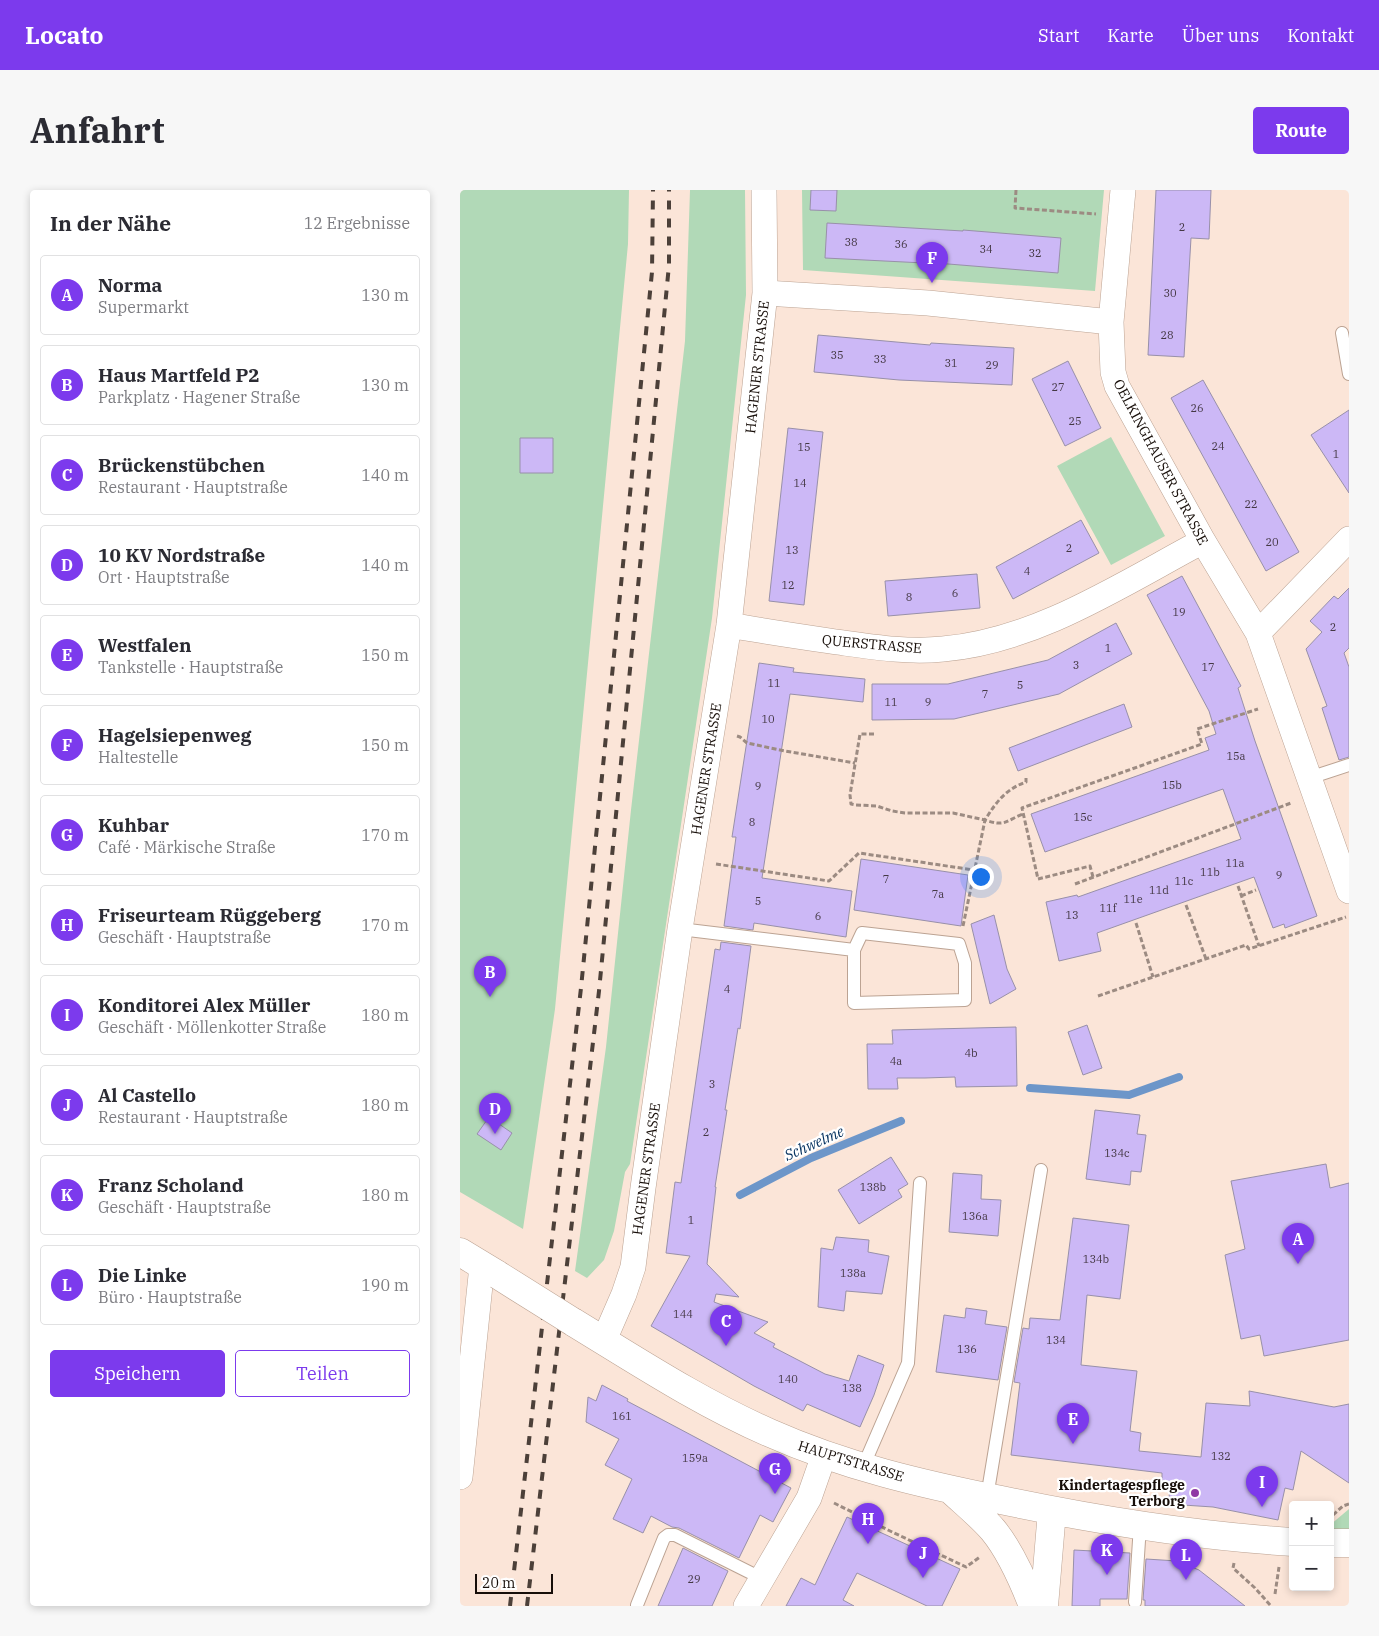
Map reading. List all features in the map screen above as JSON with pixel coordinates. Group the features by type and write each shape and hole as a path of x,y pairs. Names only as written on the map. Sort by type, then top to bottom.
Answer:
{"main road":[{"name":"HAUPTSTRASSE","path":"480,1264 573,1322 707,1401 769,1433 824,1455 951,1490 1052,1511 1247,1539 1289,1542"},
{"path":"951,1490 993,1530 1009,1554 1033,1606"},
{"path":"1044,1606 1052,1511"},
{"path":"1334,1543 1349,1543"}],"street":[{"name":"HAGENER STRASSE","path":"604,1340 624,1294 633,1267 680,929 729,625 765,293 764,190"},
{"name":"OELKINGHAUSER STRASSE","path":"1123,190 1111,322 1113,372 1117,386 1203,541 1258,633 1349,892"},
{"path":"765,293 928,303 1111,322"},
{"path":"1258,633 1349,539"},
{"name":"QUERSTRASSE","path":"729,625 851,644 904,650 942,649 985,642 1014,634 1054,619 1203,541"},
{"path":"460,1477 480,1264"},
{"path":"746,1606 811,1491 824,1455"}],"lane":[{"path":"1342,333 1349,374"},
{"path":"1312,786 1349,765"},
{"path":"680,929 854,950"},
{"path":"862,933 960,944 965,962 964,1000 854,1003 854,950 862,933"},
{"path":"987,1497 1041,1170"},
{"path":"863,1467 908,1363 920,1183"},
{"path":"1135,1602 1140,1525"},
{"path":"637,1605 664,1538 668,1535 675,1535 761,1578"}],"path":[{"path":"1016,190 1015,208 1120,216"},
{"path":"1093,877 1090,866 1038,879 1022,808 1202,744 1197,729 1281,700"},
{"path":"711,733 740,737 747,743 785,751 855,763"},
{"path":"874,734 860,734 850,795 851,804 877,806 905,813 953,813 1000,824 1009,822 1023,814"},
{"path":"960,944 985,820 1005,794 1013,786 1026,782 1026,778"},
{"path":"1075,884 1312,786"},
{"path":"691,860 829,880 858,853 974,870"},
{"path":"1238,886 1258,946"},
{"path":"1241,896 1256,890"},
{"path":"1186,905 1206,959"},
{"path":"1098,996 1246,945 1249,949 1349,916"},
{"path":"1136,923 1153,977"},
{"path":"811,1491 966,1567 989,1552 1009,1554"},
{"path":"1334,1514 1343,1506 1349,1504"},
{"path":"1247,1539 1233,1568 1271,1606"}],"green space":[{"path":"460,190 629,190 628,244 555,1009 523,1229 460,1192"},
{"path":"690,190 745,190 746,295 712,618 630,1164 625,1172 614,1231 604,1260 587,1278 575,1271 606,1047 631,810 685,341"},
{"path":"802,190 1104,190 1095,291 803,270"},
{"path":"1111,437 1165,536 1111,565 1057,466"},
{"path":"1349,1509 1349,1529 1334,1529 1334,1522"}],"building":[{"path":"811,190 837,190 836,211 810,210"},
{"path":"1156,190 1211,190 1209,239 1191,238 1184,357 1148,355"},
{"path":"827,223 963,230 1061,238 1058,273 924,262 825,258"},
{"path":"818,335 930,345 931,343 1014,348 1012,385 899,380 814,372"},
{"path":"1068,361 1101,428 1065,446 1032,379"},
{"path":"1203,380 1299,552 1266,571 1171,398"},
{"path":"1349,410 1349,493 1311,435"},
{"path":"788,428 823,432 804,605 769,601"},
{"path":"520,438 553,438 553,473 520,473"},
{"path":"1081,520 1099,553 1013,599 996,567"},
{"path":"977,574 980,608 888,616 885,581"},
{"path":"1182,576 1241,686 1238,688 1255,741 1317,916 1285,928 1284,924 1273,928 1254,877 1097,933 1101,951 1059,961 1046,902 1077,895 1078,897 1241,839 1223,789 1045,852 1031,814 1209,750 1205,738 1216,734 1209,711 1147,595"},
{"path":"1349,588 1349,648 1344,653 1349,667 1349,757 1339,760 1322,708 1327,706 1306,649 1322,632 1310,621 1334,596 1338,599"},
{"path":"1116,623 1132,654 1059,694 954,719 872,720 872,684 948,684 1048,660"},
{"path":"759,663 794,668 793,672 865,679 863,702 790,694 762,878 852,891 846,937 754,923 753,930 724,926 736,837 732,837"},
{"path":"1124,704 1132,727 1018,771 1009,748"},
{"path":"861,859 968,875 961,926 854,910"},
{"path":"994,915 1007,969 1016,989 990,1004 971,924"},
{"path":"721,942 751,946 740,1029 738,1028 725,1110 727,1110 715,1187 707,1264 739,1297 716,1294 714,1302 768,1322 754,1333 775,1344 773,1347 825,1374 849,1381 858,1355 884,1365 874,1395 860,1427 807,1404 803,1411 754,1386 651,1326 690,1256 666,1253 675,1182 681,1183 715,949 720,950"},
{"path":"1087,1025 1102,1068 1083,1075 1068,1032"},
{"path":"1016,1027 1017,1086 956,1087 955,1077 897,1078 898,1089 868,1089 867,1044 893,1044 892,1030"},
{"path":"1095,1110 1140,1115 1137,1134 1146,1135 1141,1172 1131,1171 1130,1185 1086,1179"},
{"path":"489,1117 512,1133 501,1150 477,1134"},
{"path":"891,1157 908,1184 898,1190 902,1197 859,1224 838,1190"},
{"path":"1326,1164 1330,1188 1349,1183 1349,1340 1264,1356 1260,1335 1241,1339 1225,1255 1245,1249 1231,1181"},
{"path":"953,1173 982,1175 981,1199 1001,1200 998,1236 949,1232"},
{"path":"1073,1218 1129,1225 1120,1299 1087,1295 1081,1365 1137,1371 1130,1431 1141,1433 1139,1451 1201,1457 1206,1403 1250,1406 1249,1391 1334,1407 1349,1404 1349,1483 1301,1451 1293,1490 1285,1488 1278,1520 1213,1507 1168,1504 1171,1483 1162,1482 1162,1473 1011,1455 1020,1383 1014,1382 1023,1328 1029,1329 1030,1318 1060,1320"},
{"path":"836,1237 869,1240 868,1252 889,1256 882,1294 846,1291 844,1311 818,1307 821,1248 833,1250"},
{"path":"966,1308 987,1311 985,1324 1007,1327 998,1380 936,1372 944,1315 965,1318"},
{"path":"602,1385 628,1399 627,1401 791,1488 773,1522 760,1515 739,1558 651,1516 643,1533 613,1519 632,1479 605,1465 619,1439 586,1422 588,1397 596,1401"},
{"path":"847,1517 960,1569 942,1606 927,1606 857,1573 843,1600 854,1606 786,1606 801,1578 815,1585"},
{"path":"683,1548 728,1571 712,1606 658,1606"},
{"path":"1074,1550 1130,1553 1127,1599 1100,1599 1100,1606 1072,1606"},
{"path":"1146,1559 1177,1561 1199,1570 1245,1606 1145,1606 1145,1600 1143,1600"}],"waterway":[{"name":"Schwelme","path":"1030,1088 1129,1095 1179,1077"},
{"name":"Schwelme","path":"740,1195 811,1158 901,1121"}],"railway":[{"path":"510,1606 581,988 652,272 653,190"},
{"path":"527,1606 599,991 669,265 669,190"}],"place":[{"name":"Hagelsiepenweg","path":"932,283"},
{"name":"Haus Martfeld P2","path":"490,997"},
{"name":"10 KV Nordstraße","path":"495,1134"},
{"name":"Norma","path":"1298,1264"},
{"name":"Brückenstübchen","path":"726,1346"},
{"name":"Westfalen","path":"1073,1444"},
{"name":"Kindertagespflege Terborg","path":"1195,1493"},
{"name":"Kuhbar","path":"775,1494"},
{"name":"Konditorei Alex Müller","path":"1262,1507"},
{"name":"Friseurteam Rüggeberg","path":"868,1544"},
{"name":"Franz Scholand","path":"1107,1575"},
{"name":"Al Castello","path":"923,1578"},
{"name":"Die Linke","path":"1186,1580"}]}
